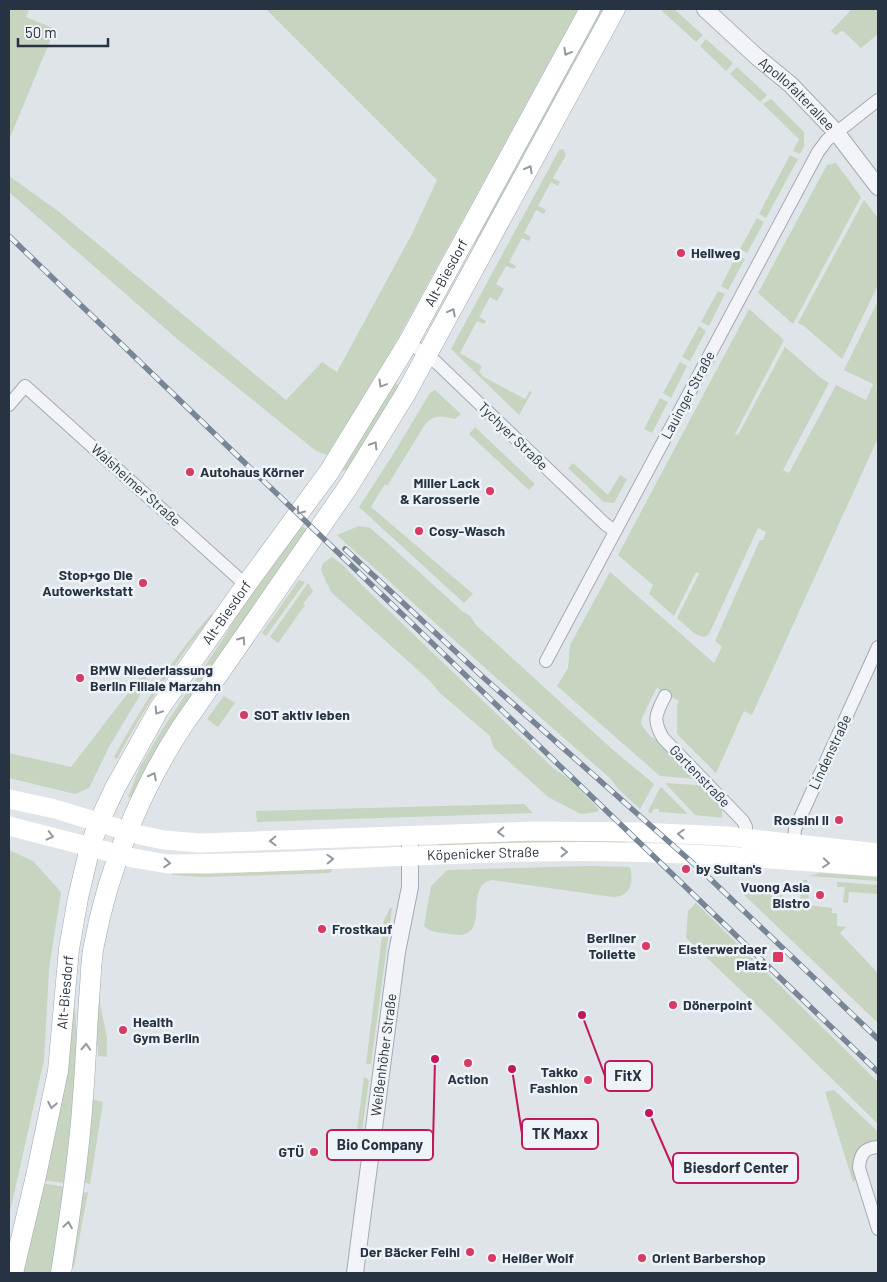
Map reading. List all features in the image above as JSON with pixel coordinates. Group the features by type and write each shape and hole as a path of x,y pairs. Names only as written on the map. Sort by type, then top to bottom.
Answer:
{"main road":[{"name":"Alt-Biesdorf","path":"13,1273 58,1071 69,949 78,898 90,847 99,822 115,788 159,709 246,585 329,472 408,343 590,9"},
{"name":"Alt-Biesdorf","path":"60,1273 76,1172 93,948 99,919 119,855 147,786 163,756 348,487 428,355 615,9"},
{"name":"Köpenicker Straße","path":"9,800 55,809 128,832 164,840 200,844 551,831 658,833 745,848 793,852 878,853"},
{"name":"Köpenicker Straße","path":"9,826 119,855 176,864 535,852 639,852 745,848"},
{"name":"Köpenicker Straße","path":"793,852 878,867"}],"street":[{"name":"Apollofalterallee","path":"706,9 791,86 836,132 878,187"},
{"name":"Lauinger Straße","path":"546,661 818,152 836,132 878,100"},
{"name":"Tychyer Straße","path":"408,343 428,355 605,524 615,531"},
{"name":"Walsheimer Straße","path":"9,405 26,386 246,585"},
{"name":"Lindenstraße","path":"793,852 795,829 878,647"},
{"name":"Gartenstraße","path":"665,696 657,715 657,727 663,738 743,821 746,827 745,848"},
{"name":"Weißenhöher Straße","path":"355,1273 397,952 410,887 409,836"},
{"path":"878,1147 870,1148 864,1152 859,1168 878,1229"},
{"path":"873,1210 878,1196"}],"green space":[{"path":"9,9 29,9 26,17 55,29 9,140"},
{"path":"266,9 578,9 392,349 327,455 316,451 176,338 9,192 9,176 58,211 286,400 322,362 337,372 413,232 437,180"},
{"path":"597,9 607,9 435,329 430,326 474,246 485,215"},
{"path":"660,9 674,9 703,35 696,42"},
{"path":"852,9 878,9 878,34 861,48 843,31 836,35 831,31"},
{"path":"706,39 733,63 726,71 700,46"},
{"path":"737,67 767,95 760,102 730,74"},
{"path":"771,99 804,132 804,146 800,154 793,151 799,139 763,104"},
{"path":"563,149 566,155 553,178 560,182 558,186 551,182 538,206 546,210 544,214 536,210 524,233 531,237 529,241 522,238 509,262 516,266 514,269 506,266 496,284 504,289 497,301 490,297 479,317 486,321 484,324 477,321 460,353 482,366 479,372 482,376 525,399 530,391 532,392 519,415 451,349 559,150"},
{"path":"790,155 798,159 766,218 759,214"},
{"path":"836,163 861,197 793,324 758,293 827,165"},
{"path":"864,200 878,218 878,285 842,359 798,323"},
{"path":"757,218 764,222 747,253 740,249"},
{"path":"737,255 745,259 728,290 721,286"},
{"path":"718,291 725,294 709,326 701,322"},
{"path":"878,301 878,438 752,715 744,711 716,773 677,734 677,706 679,701 661,692 657,687 641,724 650,736 659,742 695,779 660,776 557,686 568,668 570,645 610,572 714,663 722,647 715,641 760,540 763,540 766,532 758,528 709,634 704,637 695,634 677,618 699,574 696,572 674,616 649,594 653,585 618,555 749,309 784,340 735,434 738,435 785,347 829,383 783,470 789,473 836,385 866,400 873,384 844,370"},
{"path":"699,326 706,331 690,361 682,357"},
{"path":"680,362 687,366 671,398 663,393"},
{"path":"392,381 400,386 350,467 343,471 340,469"},
{"path":"435,390 461,414 455,419 440,416 426,423 387,486 385,484 371,507 473,594 464,603 359,507 430,393"},
{"path":"660,398 668,402 652,433 644,429"},
{"path":"475,427 535,484 529,490 469,434"},
{"path":"573,463 608,495 620,475 627,479 614,503 604,502 568,468"},
{"path":"300,524 308,531 134,798 128,797 140,767 163,728 223,639 247,596"},
{"path":"359,526 370,528 383,539 462,611 470,616 476,625 612,749 654,784 640,809 618,789 610,778 337,535"},
{"path":"332,557 343,565 553,768 569,779 599,809 597,812 581,814 548,797 494,748 490,736 440,693 429,680 331,592 321,570 323,563"},
{"path":"299,580 305,582 266,636 262,633"},
{"path":"308,583 313,591 278,643 270,637"},
{"path":"212,613 214,615 161,684 117,759 114,757 159,682"},
{"path":"142,675 149,680 110,745 89,788 75,794 9,778 9,753 71,767"},
{"path":"224,696 235,703 218,727 207,719"},
{"path":"665,783 703,787 722,807 722,818 695,815"},
{"path":"660,788 688,814 659,812 659,809 653,809 652,813 649,813 648,811"},
{"path":"524,804 533,813 257,822 256,811"},
{"path":"625,835 625,845 439,849 438,842"},
{"path":"9,850 33,861 61,892 49,969 44,1060 9,1216"},
{"path":"589,866 630,867 632,878 630,887 624,894 613,897 492,880 484,883 479,890 475,923 471,930 465,934 457,935 433,931 424,926 431,886 447,870"},
{"path":"332,869 329,873 203,877 172,875 172,872 208,874"},
{"path":"820,873 878,877 878,881 809,876"},
{"path":"802,880 807,880 809,887 808,905 832,908 832,913 837,913 837,926 846,927 840,933 878,973 878,1023 740,891 755,887 773,890 782,895 799,912"},
{"path":"837,882 878,885 878,894 849,892 848,903 843,902 845,887 837,887"},
{"path":"696,903 878,1082 878,1124 686,938 688,911"},
{"path":"390,908 392,908 371,1064 366,1064 384,920"},
{"path":"98,991 100,992 100,1003 107,1038 107,1057 98,1056 98,1046 95,1045"},
{"path":"72,1009 75,1009 77,1042 66,1183 41,1180"},
{"path":"364,1077 369,1080 358,1161 353,1160"},
{"path":"834,1090 878,1132 878,1141 864,1144 856,1152 854,1164 857,1179 853,1182 825,1092"},
{"path":"91,1099 103,1102 90,1184 83,1182"},
{"path":"40,1183 66,1187 51,1273 19,1273"},
{"path":"88,1192 74,1267 69,1264 81,1193"}],"railway":[{"path":"9,236 878,1072"},
{"path":"345,549 484,678 703,872 878,1039"}],"place":[{"name":"Hellweg","path":"681,253"},
{"name":"Autohaus Körner","path":"190,472"},
{"name":"Miller Lack & Karosserie","path":"490,491"},
{"name":"Cosy-Wasch","path":"419,531"},
{"name":"Stop+go Die Autowerkstatt","path":"143,583"},
{"name":"BMW Niederlassung Berlin Filiale Marzahn","path":"80,678"},
{"name":"SOT aktiv leben","path":"244,715"},
{"name":"Rossini II","path":"839,820"},
{"name":"by Sultan's","path":"686,869"},
{"name":"Vuong Asia Bistro","path":"820,895"},
{"name":"Frostkauf","path":"322,929"},
{"name":"Berliner Toilette","path":"646,946"},
{"name":"Elsterwerdaer Platz","path":"778,957"},
{"name":"Dönerpoint","path":"673,1005"},
{"name":"FitX","path":"582,1015"},
{"name":"Health Gym Berlin","path":"123,1030"},
{"name":"Bio Company","path":"435,1059"},
{"name":"Action","path":"468,1063"},
{"name":"TK Maxx","path":"512,1069"},
{"name":"Takko Fashion","path":"588,1080"},
{"name":"Biesdorf Center","path":"649,1113"},
{"name":"GTÜ","path":"314,1152"},
{"name":"Der Bäcker Feihl","path":"470,1252"},
{"name":"Heißer Wolf","path":"492,1258"},
{"name":"Orient Barbershop","path":"642,1258"}]}
